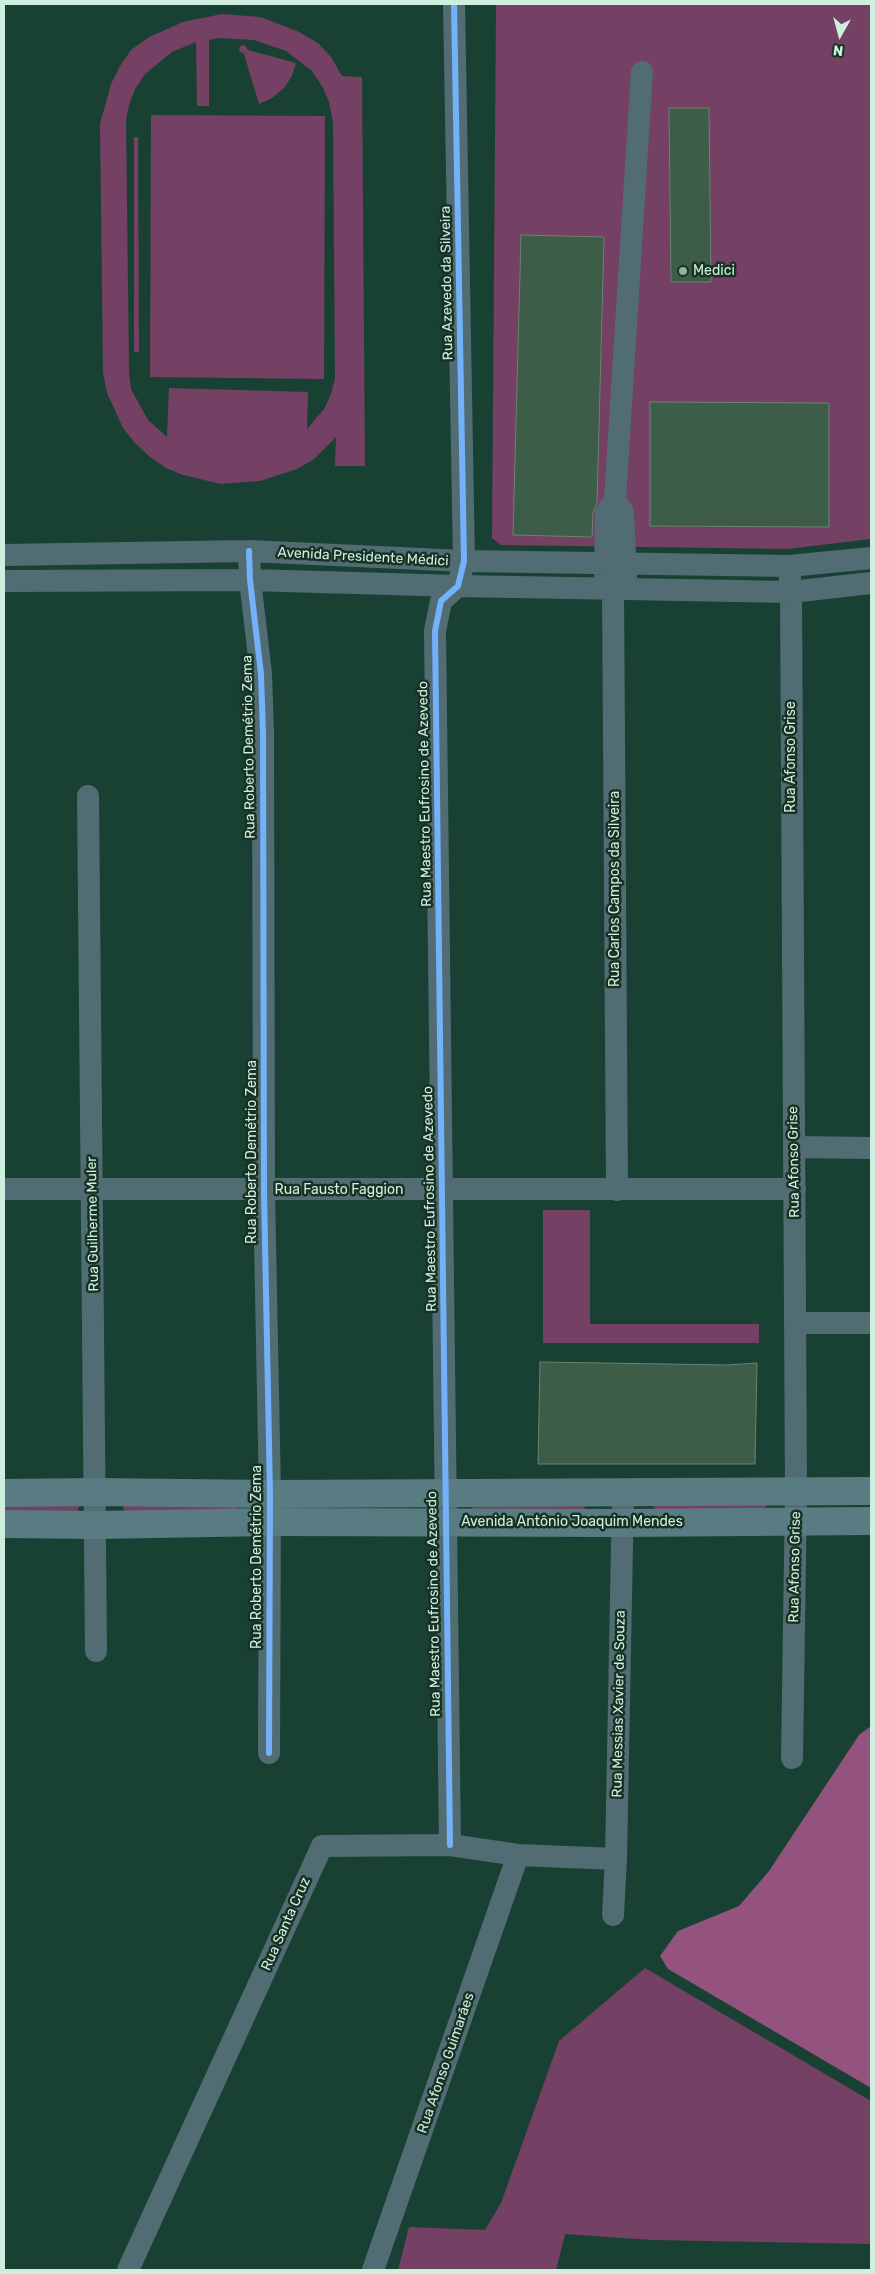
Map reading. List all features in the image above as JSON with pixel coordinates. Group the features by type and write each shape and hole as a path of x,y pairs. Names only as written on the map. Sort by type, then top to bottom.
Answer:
{"main road":[{"path":"4,1493 270,1494 871,1491"},
{"name":"Avenida Antônio Joaquim Mendes","path":"4,1524 871,1521"}],"street":[{"name":"Rua Azevedo da Silveira","path":"454,4 464,561"},
{"name":"Rua Carlos Campos da Silveira","path":"617,1190 615,564 623,512 615,499 642,72"},
{"name":"Avenida Presidente Médici","path":"4,555 249,551 464,561 789,566 871,564"},
{"name":"Rua Roberto Demétrio Zema","path":"249,551 250,580 259,646 263,733 264,1190 270,1494 269,1753"},
{"path":"90,554 90,581"},
{"path":"458,586 464,561"},
{"name":"Rua Afonso Grise","path":"789,566 791,592 796,1491 792,1758"},
{"name":"Avenida Presidente Médici","path":"4,581 250,580 791,592 871,583"},
{"name":"Rua Maestro Eufrosino de Azevedo","path":"450,1845 444,1492 443,1189 435,631 441,601 458,586"},
{"name":"Rua Guilherme Muler","path":"88,796 96,1651"},
{"path":"794,1147 871,1148"},
{"name":"Rua Fausto Faggion","path":"4,1189 795,1189"},
{"path":"795,1323 871,1323"},
{"name":"Rua Messias Xavier de Souza","path":"613,1915 616,1859 623,1493"},
{"name":"Rua Santa Cruz","path":"128,2270 322,1846 450,1845 518,1855 616,1859"},
{"name":"Rua Afonso Guimarães","path":"373,2270 518,1855"}],"shaded area":[{"name":"Medici","path":"496,4 871,4 871,539 787,549 501,545 492,538"},
{"path":"222,14 261,17 299,32 318,43 331,57 342,76 362,77 365,466 335,466 336,437 314,459 297,469 260,481 221,484 183,475 166,468 135,443 123,428 107,393 103,373 100,124 111,84 131,50 149,37 183,22","holes":["220,38 254,40 286,51 312,71 322,86 329,102 333,122 335,378 331,394 324,409 307,429 308,392 169,388 167,437 148,420 131,389 129,373 126,120 129,105 135,89 145,74 172,52 196,42 197,106 209,106 209,40"]},
{"path":"245,45 248,50 296,63 292,76 284,88 272,98 259,104 244,54 239,51 240,46"},
{"path":"151,115 325,116 324,379 150,377"},
{"path":"134,137 138,137 139,352 134,352"},
{"path":"543,1210 590,1210 590,1324 759,1324 759,1343 543,1343"},
{"path":"4,1501 77,1503 79,1507 77,1512 4,1514"},
{"path":"125,1502 238,1507 235,1510 128,1513 124,1511 123,1506"},
{"path":"586,1503 584,1510 473,1510 472,1506"},
{"path":"653,1504 767,1505 765,1508 658,1511 654,1508"},
{"path":"871,1726 871,2088 668,1969 660,1956 678,1931 739,1906 769,1871 859,1735"},
{"path":"645,1968 871,2101 871,2244 652,2240 565,2234 556,2270 398,2270 409,2227 485,2230 501,2203 559,2041"}],"building":[{"path":"669,108 709,108 711,282 671,282"},
{"path":"521,235 604,237 597,503 593,513 592,537 513,535"},
{"path":"650,402 829,403 829,527 650,526"},
{"path":"540,1362 727,1365 757,1363 755,1464 538,1464"}],"cycle path":[{"path":"450,1845 435,631 441,601 458,586 464,561 454,4"},
{"path":"249,551 250,580 261,674 263,733 264,1191 270,1494 269,1753"}],"place":[{"name":"Medici","path":"683,271"}]}
